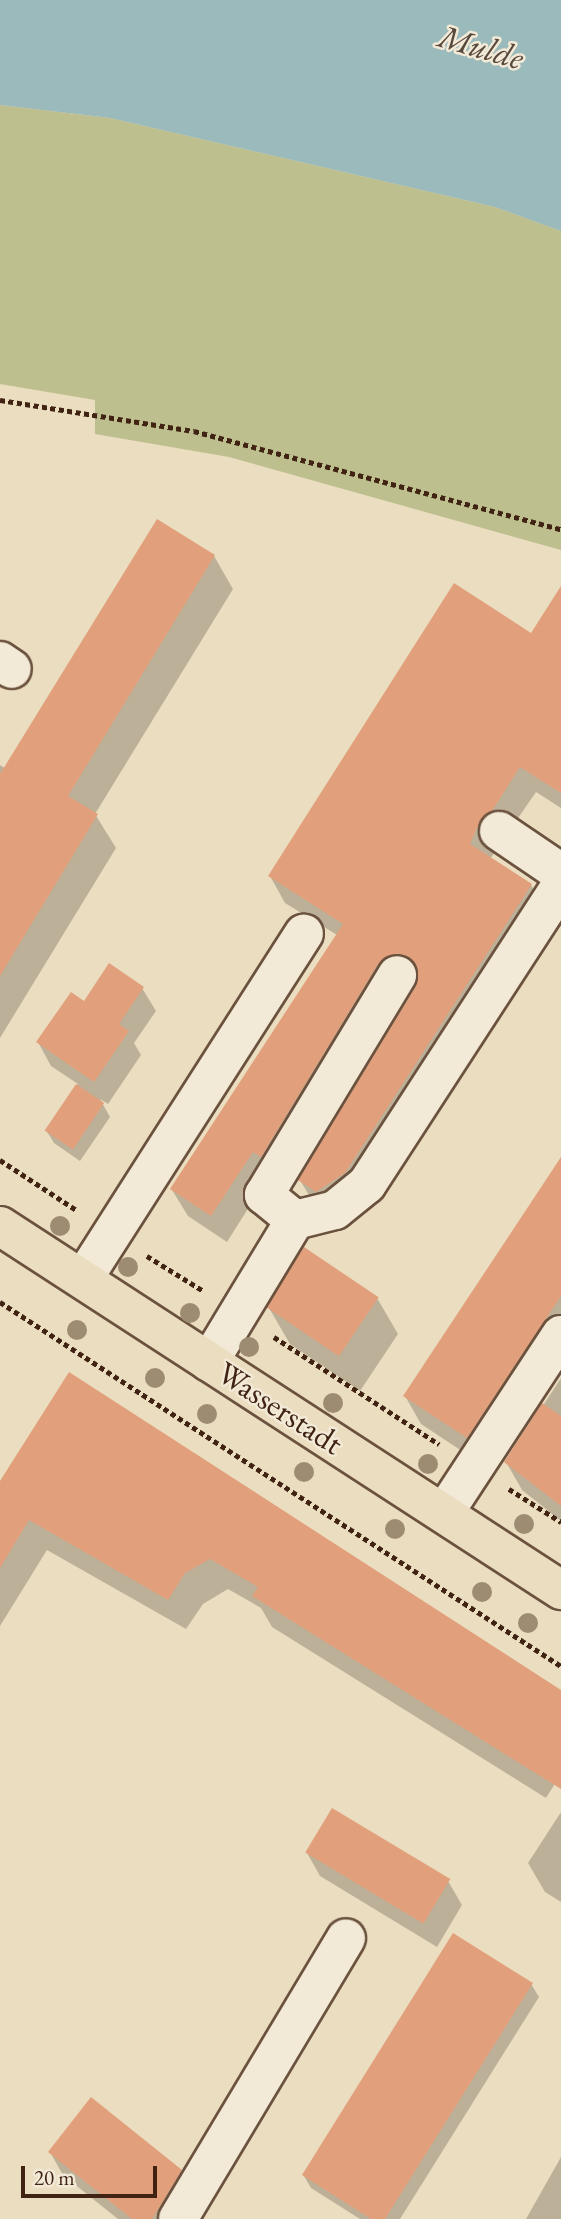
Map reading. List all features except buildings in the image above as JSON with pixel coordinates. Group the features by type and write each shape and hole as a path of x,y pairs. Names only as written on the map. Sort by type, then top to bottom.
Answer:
{"main road":[{"name":"Wasserstadt","path":"0,1226 561,1590"}],"lane":[{"path":"499,831 561,873"},
{"path":"209,1362 240,1315 295,1220 335,1210 367,1184 561,885"},
{"path":"83,1279 304,934"},
{"path":"295,1220 264,1195 397,975"},
{"path":"444,1513 561,1335"},
{"path":"178,2219 346,1938"}],"path":[{"path":"0,400 194,431 561,529"},
{"path":"0,1160 561,1522"},
{"path":"0,1302 561,1666"}],"green space":[{"path":"0,105 110,118 495,207 561,231 561,550 229,457 95,434 95,400 0,384"}],"water":[{"name":"Mulde","path":"0,0 561,0 561,231 495,207 110,118 0,105"}]}
